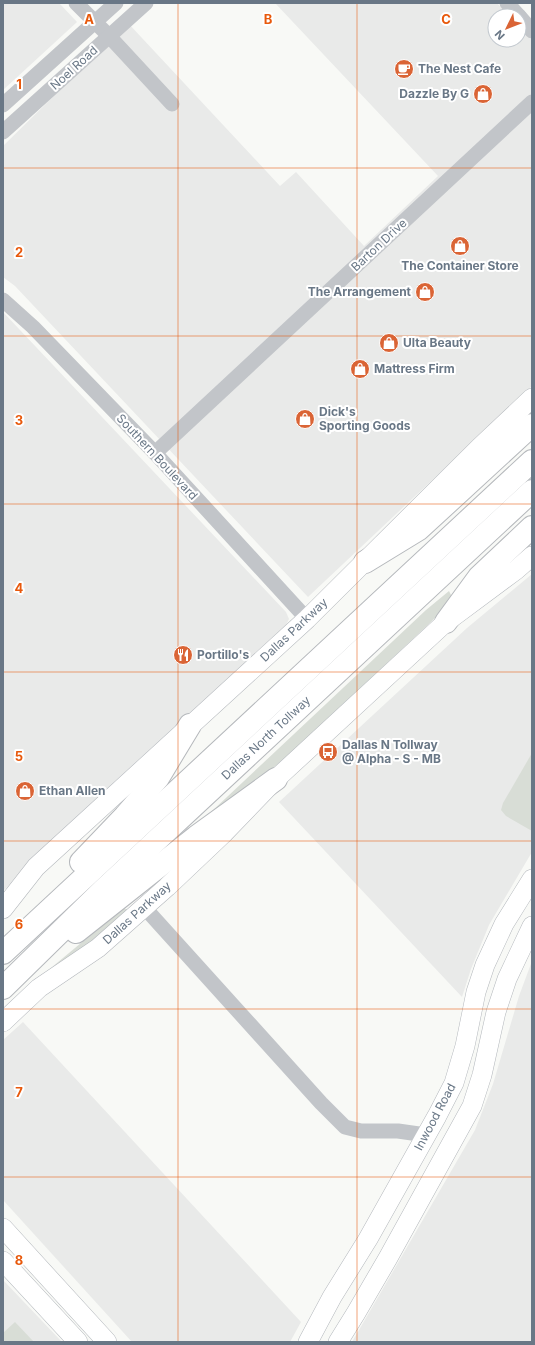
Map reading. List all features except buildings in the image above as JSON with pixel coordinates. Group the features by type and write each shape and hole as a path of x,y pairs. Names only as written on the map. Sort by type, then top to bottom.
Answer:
{"highway":[{"path":"366,562 419,529 532,425"},
{"name":"Dallas North Tollway","path":"3,953 532,462"},
{"name":"Dallas North Tollway","path":"3,988 77,914 532,491"},
{"path":"446,622 479,577 532,527"},
{"path":"3,953 23,922 125,816 158,778 190,725"},
{"path":"21,971 88,923 196,837 276,779"}],"main road":[{"name":"Dallas Parkway","path":"3,909 36,867 307,619 479,448 532,398"},
{"name":"Dallas Parkway","path":"3,1022 39,988 98,948 144,907 224,833 276,779 446,622 516,570 532,556"},
{"name":"Inwood Road","path":"308,1342 332,1297 368,1239 454,1083 465,1046 476,992 485,965 504,924 532,879"},
{"path":"338,1342 356,1313 472,1106 482,1075 496,1012 507,979 532,926"},
{"path":"426,1135 449,1146"},
{"path":"3,1228 107,1342"},
{"path":"3,1261 78,1342"},
{"path":"332,1297 356,1313"}],"street":[{"path":"76,3 172,104"},
{"name":"Noel Road","path":"3,105 116,3"},
{"name":"Noel Road","path":"3,132 146,3"},
{"name":"Barton Drive","path":"155,453 532,102"},
{"name":"Southern Boulevard","path":"3,300 33,327 155,453 307,619"},
{"path":"144,907 321,1103 345,1127 361,1131 398,1131 426,1135"}],"shaded area":[{"path":"3,3 59,3 77,22 3,90"},
{"path":"275,3 497,3 502,8 487,8 487,48 527,48 527,35 532,40 532,386 308,597 15,286 3,277 3,146 128,23 280,186 296,172 364,246 438,176"},
{"path":"3,312 286,612 289,619 286,625 3,891"},
{"path":"532,574 532,852 489,925 471,969 462,997 279,802 467,628"},
{"path":"449,591 451,595 455,597 431,622 293,751 215,815 211,812 426,610"},
{"path":"532,753 532,831 506,816 501,810 503,803"},
{"path":"123,908 129,910 101,935 51,968"},
{"path":"532,961 532,1342 352,1342 475,1130 493,1084 519,996"},
{"path":"23,1022 301,1322 290,1342 132,1342 3,1200 3,1040"},
{"path":"3,1280 62,1342 3,1342"},
{"path":"15,1322 34,1342 5,1342 3,1340 3,1333"}],"place":[{"name":"The Nest Cafe","path":"404,69"},
{"name":"Dazzle By G","path":"483,94"},
{"name":"The Container Store","path":"460,246"},
{"name":"The Arrangement","path":"425,292"},
{"name":"Ulta Beauty","path":"389,343"},
{"name":"Mattress Firm","path":"360,369"},
{"name":"Dick's Sporting Goods","path":"305,419"},
{"name":"Portillo's","path":"183,655"},
{"name":"Dallas N Tollway @ Alpha - S - MB","path":"328,752"},
{"name":"Ethan Allen","path":"25,791"}]}
